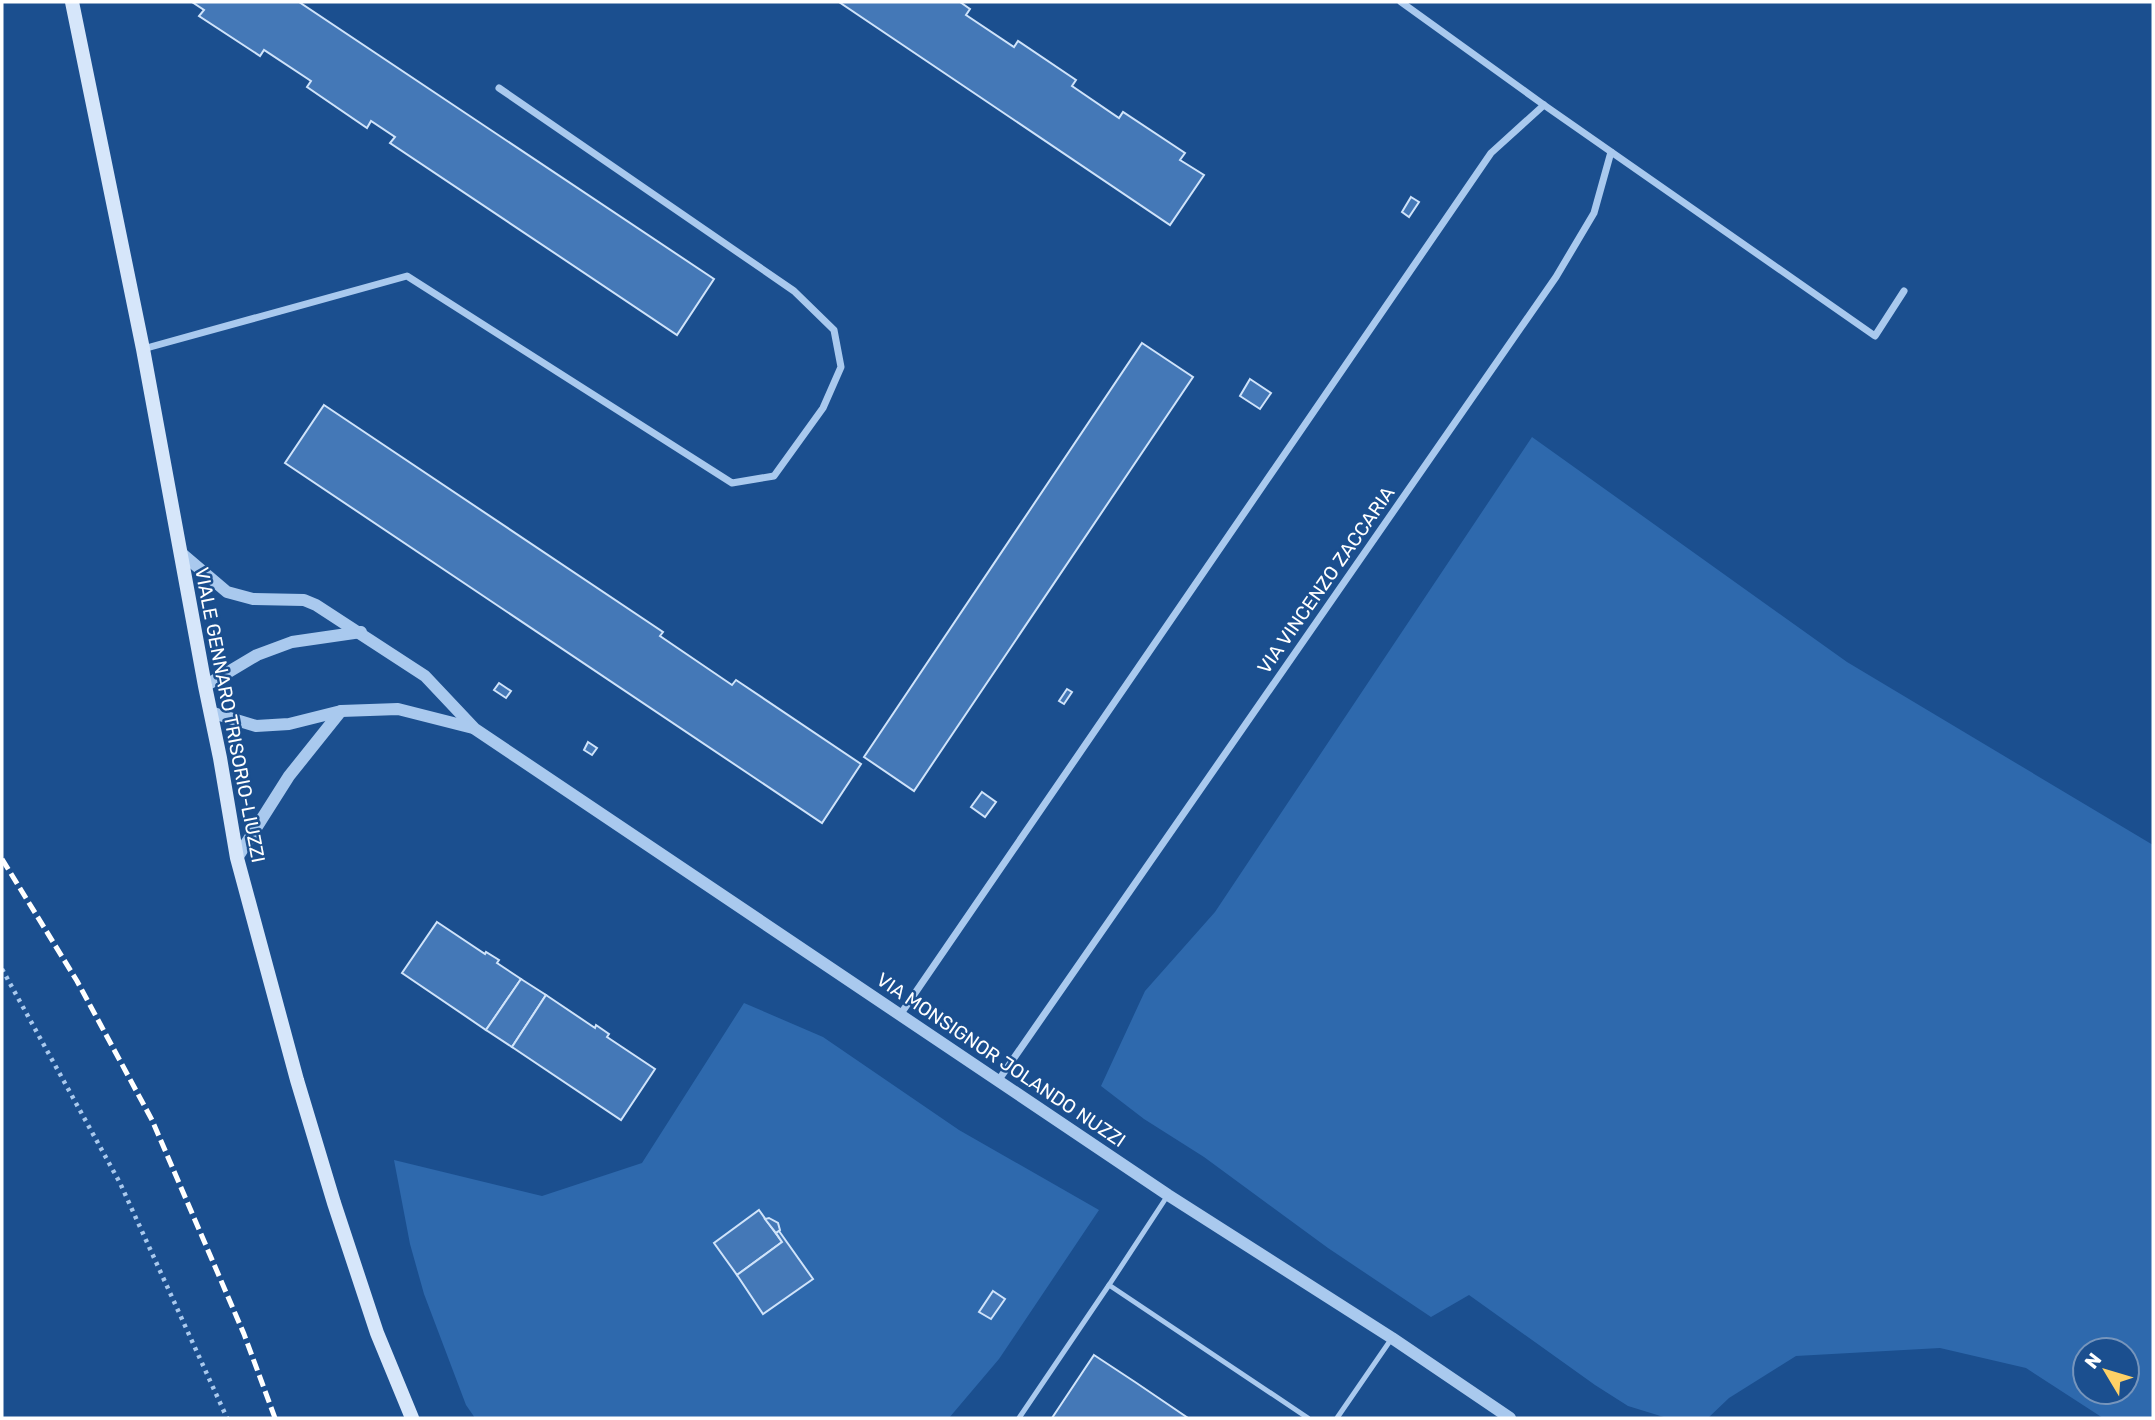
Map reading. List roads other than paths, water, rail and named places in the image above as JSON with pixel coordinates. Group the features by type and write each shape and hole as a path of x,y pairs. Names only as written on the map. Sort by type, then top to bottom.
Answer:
{"main road":[{"name":"VIALE GENNARO TRISORIO-LIUZZI","path":"72,2 143,349 237,858 297,1080 334,1203 377,1333 412,1418"}],"street":[{"path":"1401,2 1875,336 1903,291"},
{"path":"143,349 407,276 732,483 774,477 823,408 842,367 834,330 794,291 499,88"},
{"path":"900,1016 1491,153 1544,105"},
{"name":"VIA VINCENZO ZACCARIA","path":"998,1081 1556,277 1594,213 1611,152"},
{"path":"180,552 227,592 253,599 304,600 316,605 425,676 475,729"},
{"path":"205,686 257,655 292,642 361,632"},
{"path":"210,712 256,726 289,724 341,710 398,709 475,729"},
{"path":"237,858 289,776 341,710"},
{"name":"VIA MONSIGNOR JOLANDO NUZZI","path":"475,729 1168,1195 1392,1338 1510,1418"}],"lane":[{"path":"1019,1418 1168,1195"},
{"path":"1109,1285 1308,1418"},
{"path":"1337,1418 1392,1338"}],"railway":[{"path":"2,859 77,981 152,1120 244,1334 275,1418"}]}
